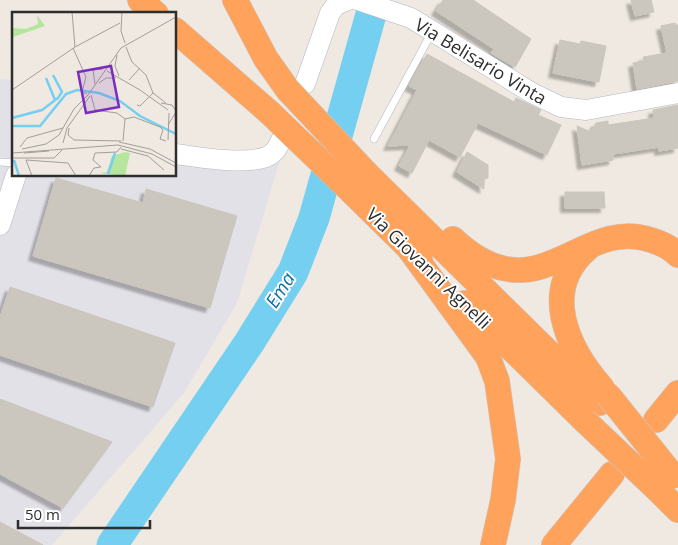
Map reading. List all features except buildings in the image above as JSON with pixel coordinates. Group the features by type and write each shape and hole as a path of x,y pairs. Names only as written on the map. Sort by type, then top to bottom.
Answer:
{"highway":[{"path":"140,0 154,12"},
{"name":"Via Giovanni Agnelli","path":"235,0 266,59 296,87 360,183 408,247 597,406"},
{"name":"Via Giovanni Agnelli","path":"176,31 270,113 360,183 395,200 670,483 678,510"},
{"path":"395,200 438,226 469,254 504,269 536,268 610,237 635,236 660,243 678,255"},
{"path":"595,242 578,256 569,268 564,281 562,308 568,338 594,378 597,406 670,483"},
{"path":"408,247 488,357 496,381 508,459 503,500 493,545"},
{"path":"656,420 678,393"},
{"path":"554,545 612,474"}],"street":[{"path":"296,87 330,13 340,2"},
{"name":"Via Belisario Vinta","path":"363,2 397,12 532,93 561,107 586,110 678,93"},
{"path":"176,154 254,160 267,157 274,152 281,140"},
{"path":"0,225 16,176"}],"lane":[{"path":"374,139 432,32"}],"shaded area":[{"path":"0,79 12,80 12,176 176,176 176,144 281,157 237,303 184,393 52,545 0,545"}],"waterway":[{"name":"Ema","path":"112,545 249,343 293,272 314,218 375,0"}]}
